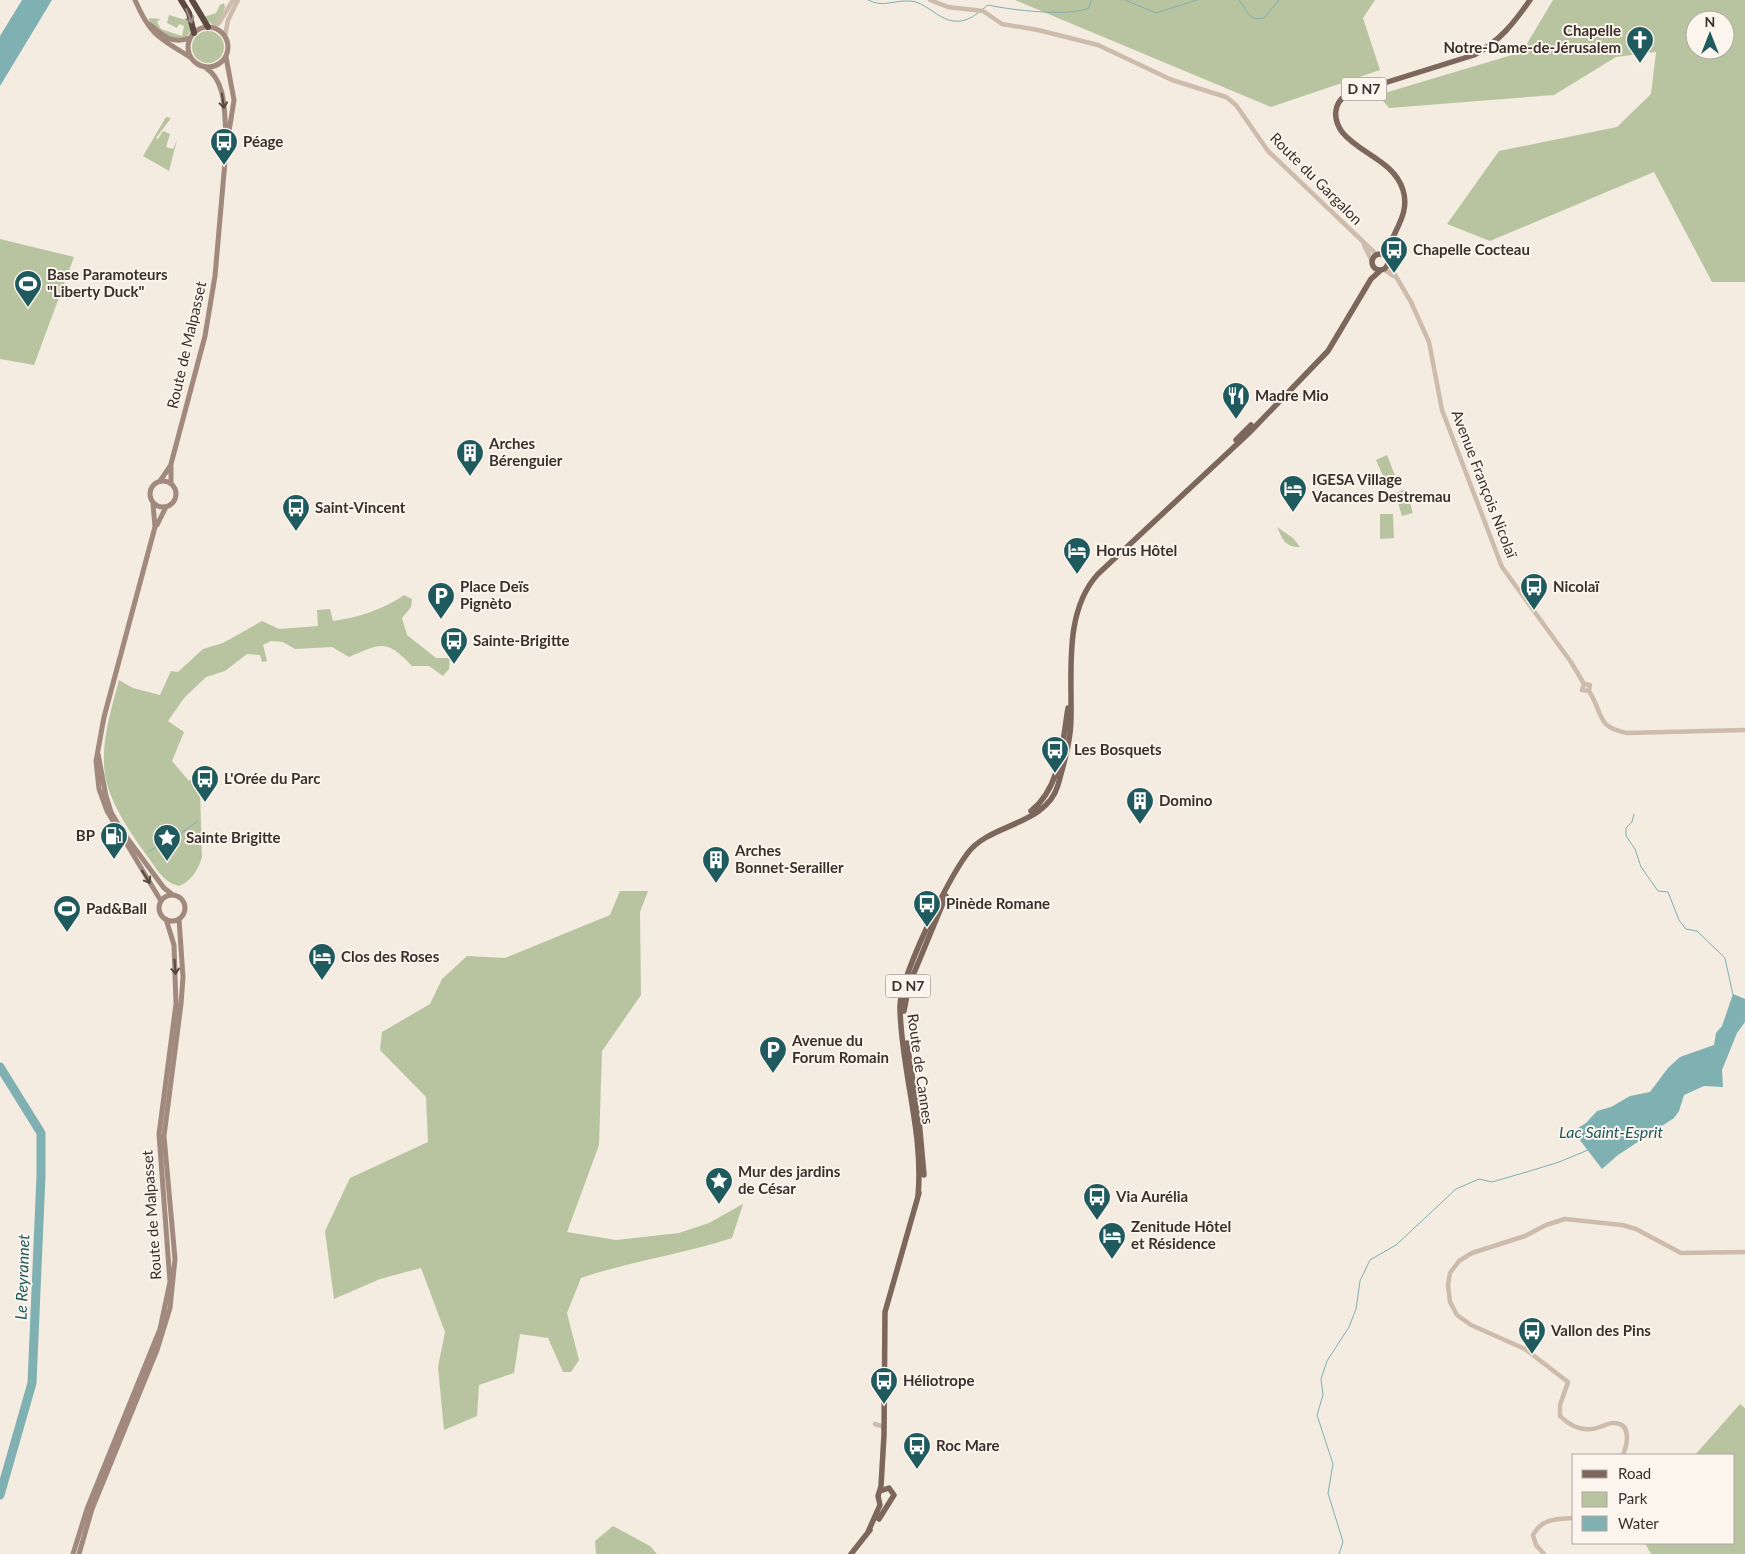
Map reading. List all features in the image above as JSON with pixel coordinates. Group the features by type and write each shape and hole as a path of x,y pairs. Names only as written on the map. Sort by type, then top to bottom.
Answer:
{"highway":[{"path":"181,0 189,14 192,36"},
{"path":"192,0 210,28"}],"main road":[{"path":"135,0 146,22 162,41 190,57 196,64 205,68 217,65 226,57 228,50 225,36 210,28 180,42 173,41 146,22"},
{"name":"D N7","path":"1382,255 1403,218 1405,201 1400,181 1379,160 1343,132 1335,114 1336,105 1346,95 1474,55 1489,47 1500,38 1530,0"},
{"path":"190,57 188,44 192,36"},
{"name":"Route de Malpasset","path":"171,483 171,464 210,309 227,141 234,94 226,57"},
{"name":"Route de Malpasset","path":"205,68 213,74 220,85 227,141"},
{"path":"1382,255 1388,263"},
{"name":"Route de Cannes","path":"1361,295 1373,264 1382,255"},
{"name":"Route de Cannes","path":"918,1196 920,1171 918,1142 900,1007 905,981 945,891 968,852 980,842 1020,821 1040,804 1050,791 1064,736 1070,699 1072,648 1079,608 1087,587 1194,482 1246,435 1328,351 1373,276 1388,263"},
{"path":"1373,264 1382,270"},
{"name":"Route de Malpasset","path":"160,481 171,464"},
{"path":"155,527 150,488 160,481 171,483 176,490 176,500 166,507 155,527 104,717 96,761 98,779 107,811 161,902"},
{"path":"153,504 166,507"},
{"path":"98,753 106,796 118,825 164,888 172,895 181,898 185,905 184,913 179,919 166,919 160,911 161,902 166,896 172,895"},
{"name":"Route de Cannes","path":"889,1488 886,1479 884,1435 885,1312 923,1180 924,1165 903,1007 909,985 958,867"},
{"name":"Route de Malpasset","path":"73,1554 87,1509 160,1329 170,1282 159,1134 176,1004 174,944 166,919"},
{"name":"Route de Malpasset","path":"79,1554 92,1509 157,1350 170,1308 175,1259 164,1136 183,977 179,919"},
{"path":"917,952 926,942"},
{"name":"Route de Cannes","path":"880,1491 884,1435"},
{"path":"851,1554 880,1518 888,1503 892,1500 894,1495 889,1488 880,1491 877,1516 868,1532"},
{"path":"880,1501 888,1503"}],"street":[{"path":"210,28 219,23 236,0"},
{"path":"225,36 228,20 236,0"},
{"name":"Route du Gargalon","path":"930,0 956,9 977,10 988,13 1002,24 1038,30 1104,47 1181,84 1226,97 1236,105 1268,151 1362,242 1382,255"},
{"name":"Route du Gargalon","path":"1362,242 1373,264"},
{"name":"Avenue François Nicolaï","path":"1388,263 1427,336 1442,410 1502,567 1572,662 1584,684 1582,690 1589,691 1604,723 1613,730 1627,733 1745,730"},
{"path":"1382,270 1396,276"},
{"path":"1623,1454 1628,1444 1626,1430 1622,1424 1614,1422 1594,1430 1582,1430 1568,1424 1560,1416 1560,1405 1568,1382 1525,1350 1471,1325 1457,1315 1450,1302 1448,1285 1450,1273 1459,1262 1472,1253 1525,1236 1546,1224 1565,1219 1622,1225 1681,1253 1745,1252"},
{"path":"875,1424 884,1427"},
{"path":"1544,1554 1536,1545 1533,1535 1537,1528 1552,1519 1572,1518"}],"green space":[{"path":"1015,0 1375,0 1363,18 1380,70 1271,107"},
{"path":"1553,0 1745,0 1745,282 1712,282 1654,172 1490,241 1447,224 1499,151 1617,127 1651,94 1656,52 1616,57 1554,95 1389,108 1378,95 1522,52"},
{"path":"224,3 225,7 220,20 213,25 204,17 216,13 220,5"},
{"path":"169,15 189,21 191,30 186,38 170,36 157,28 149,20 149,18 160,19 157,22 161,29 182,36 184,26 179,24 177,28 167,23"},
{"path":"208,31 214,32 219,36 223,41 223,53 219,58 214,62 208,63 202,62 197,58 193,53 192,47 193,41 197,36 202,32"},
{"path":"166,117 171,118 156,138 158,139 163,131 170,134 166,147 173,149 177,140 169,171 143,156"},
{"name":"Base Paramoteurs \"Liberty Duck\"","path":"0,239 74,257 34,365 0,359"},
{"path":"1387,455 1396,478 1386,483 1376,460"},
{"path":"1406,489 1413,513 1402,516 1395,493"},
{"path":"1380,514 1393,514 1394,538 1380,539"},
{"path":"1277,527 1293,538 1300,547 1291,546 1285,542"},
{"path":"404,595 412,599 411,607 402,618 407,635 436,658 450,658 449,669 443,676 429,666 412,666 396,651 383,646 349,657 332,647 295,649 283,642 271,641 263,645 267,661 262,662 260,655 247,654 225,671 206,677 184,698 168,721 184,732 172,761 189,781 194,777 200,790 202,857 194,874 183,884 179,886 173,884 163,877 124,822 112,799 105,775 104,752 106,731 119,680 133,688 160,695 171,671 178,672 203,649 223,643 262,621 279,629 318,626 317,610 330,609 333,621 342,620 379,609"},
{"path":"620,891 648,891 640,912 641,995 602,1051 599,1145 567,1232 616,1240 679,1233 709,1223 743,1204 732,1238 581,1278 567,1313 579,1360 571,1372 563,1372 548,1338 520,1334 514,1373 479,1385 477,1416 444,1430 438,1367 445,1332 421,1268 380,1279 334,1299 325,1231 350,1178 428,1142 426,1097 380,1050 382,1032 430,1004 442,979 467,956 505,958 610,915"},
{"path":"1740,1404 1745,1408 1745,1554 1651,1554 1646,1544 1735,1544 1735,1454 1696,1454"},
{"path":"613,1526 650,1546 657,1554 596,1554 595,1541"}],"water":[{"path":"22,0 52,0 0,86 0,36"},
{"name":"Lac Saint-Esprit","path":"1733,994 1745,999 1745,1022 1737,1033 1722,1070 1723,1087 1704,1086 1684,1095 1679,1111 1674,1118 1618,1155 1602,1169 1573,1131 1586,1123 1597,1111 1611,1107 1630,1096 1650,1092 1668,1068 1680,1057 1714,1045 1716,1033 1722,1026"}],"waterway":[{"path":"868,0 879,3 910,1 918,3 949,20 957,21 967,19 978,13"},
{"path":"983,9 988,5 1025,11 1068,12 1089,8 1091,0"},
{"path":"1125,0 1156,13 1197,0"},
{"path":"1239,0 1250,16 1256,19 1264,18 1279,0"},
{"path":"1634,814 1632,822 1626,828 1626,836 1635,849 1641,867 1658,891 1668,892 1679,920 1686,929 1697,931 1725,958 1733,995"},
{"path":"148,852 158,846 163,846 198,821"},
{"name":"Le Reyrannet","path":"0,1067 41,1133 41,1176 32,1383 0,1495"},
{"path":"1339,1554 1343,1542 1328,1493 1333,1464 1317,1415 1323,1395 1321,1379 1327,1361 1349,1327 1356,1309 1360,1281 1370,1260 1396,1245 1456,1189 1479,1179 1492,1182 1530,1171 1588,1150"}],"place":[{"name":"Chapelle Notre-Dame-de-Jérusalem","path":"1640,64"},
{"name":"Péage","path":"224,166"},
{"name":"Chapelle Cocteau","path":"1394,274"},
{"name":"Base Paramoteurs \"Liberty Duck\"","path":"28,308"},
{"name":"Madre Mio","path":"1236,420"},
{"name":"Arches Bérenguier","path":"470,477"},
{"name":"IGESA Village Vacances Destremau","path":"1293,513"},
{"name":"Saint-Vincent","path":"296,532"},
{"name":"Horus Hôtel","path":"1077,575"},
{"name":"Nicolaï","path":"1534,611"},
{"name":"Place Deïs Pignèto","path":"441,620"},
{"name":"Sainte-Brigitte","path":"454,665"},
{"name":"Les Bosquets","path":"1055,774"},
{"name":"L'Orée du Parc","path":"205,803"},
{"name":"Domino","path":"1140,825"},
{"name":"BP","path":"114,860"},
{"name":"Sainte Brigitte","path":"167,862"},
{"name":"Arches Bonnet-Serailler","path":"716,884"},
{"name":"Pinède Romane","path":"927,928"},
{"name":"Pad&Ball","path":"67,933"},
{"name":"Clos des Roses","path":"322,981"},
{"name":"Avenue du Forum Romain","path":"773,1074"},
{"name":"Mur des jardins de César","path":"719,1205"},
{"name":"Via Aurélia","path":"1097,1221"},
{"name":"Zenitude Hôtel et Résidence","path":"1112,1260"},
{"name":"Vallon des Pins","path":"1532,1355"},
{"name":"Héliotrope","path":"884,1405"},
{"name":"Roc Mare","path":"917,1470"}]}
